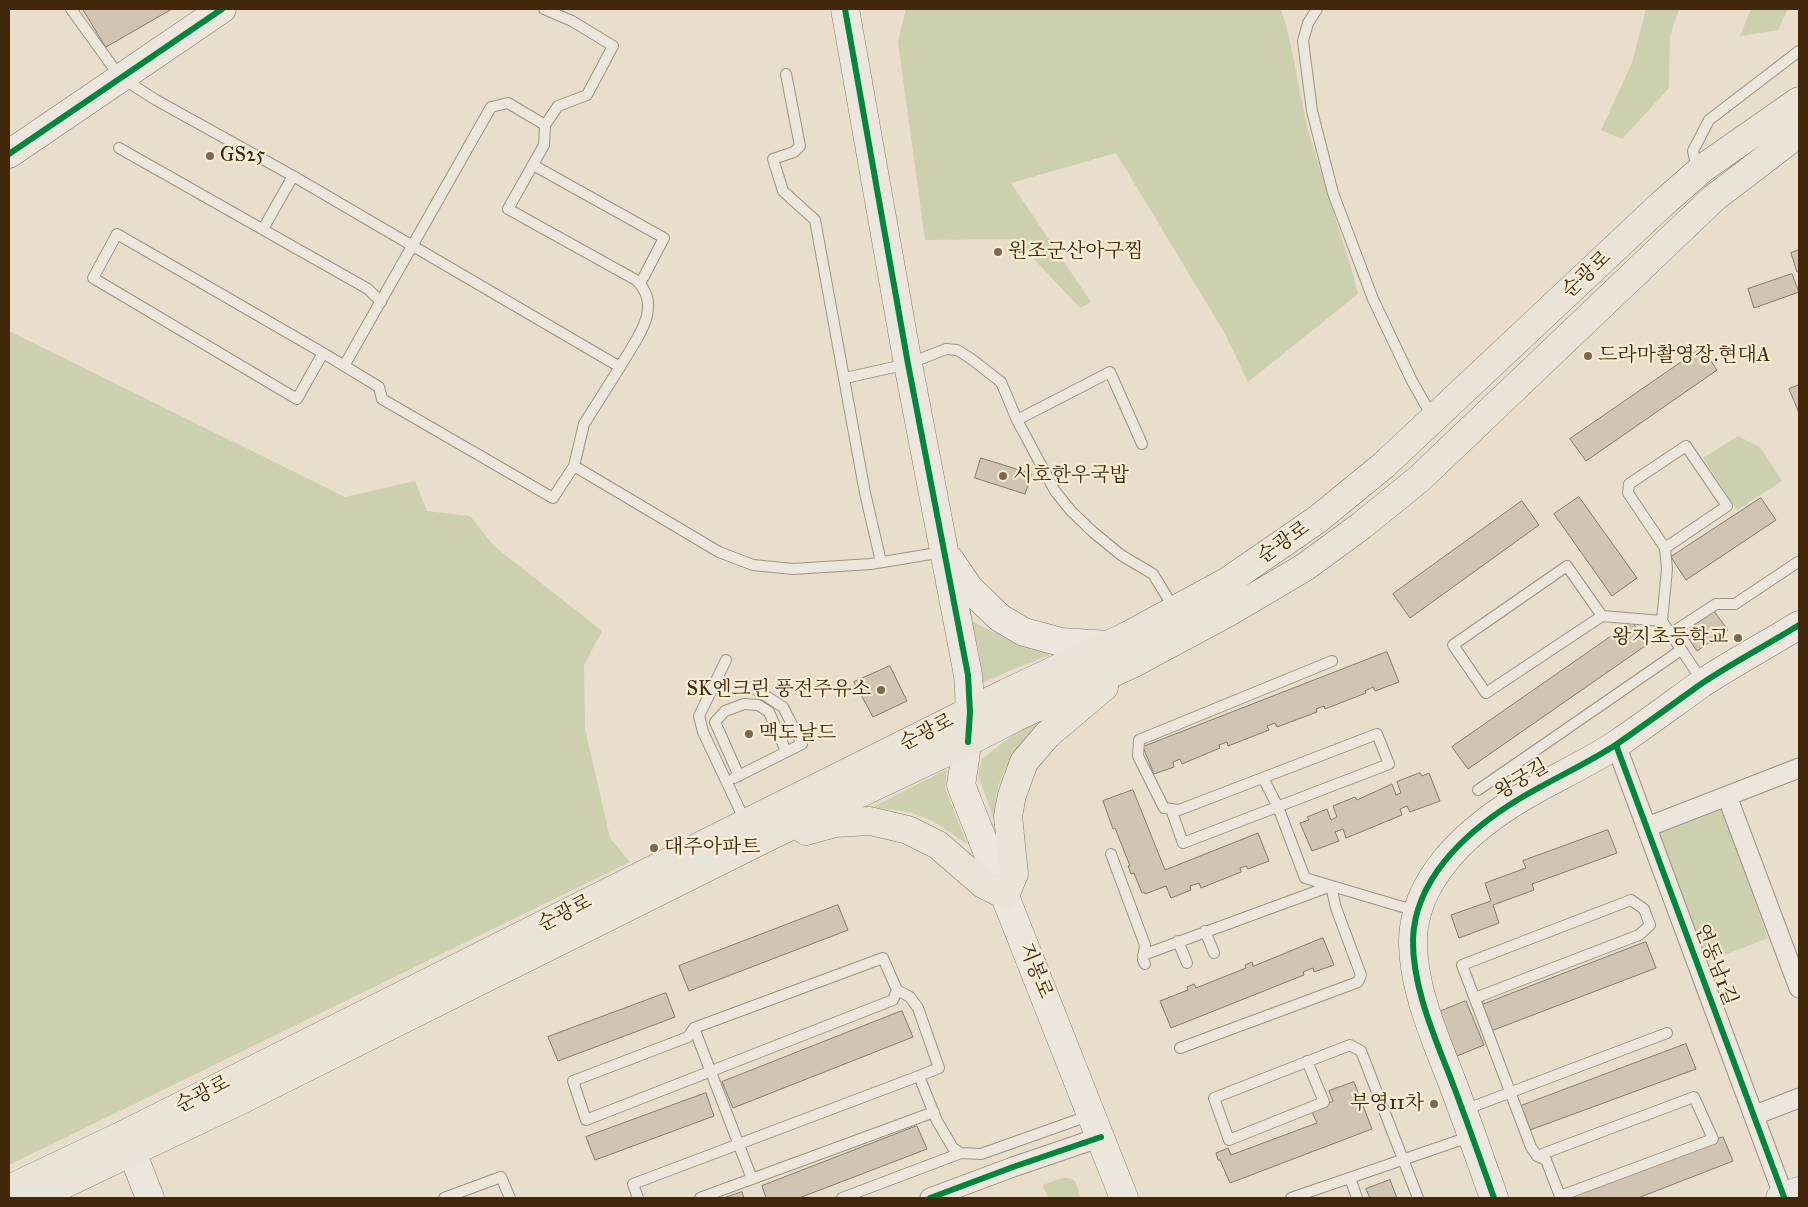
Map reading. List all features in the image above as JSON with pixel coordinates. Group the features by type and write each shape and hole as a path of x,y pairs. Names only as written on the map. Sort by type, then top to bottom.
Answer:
{"main road":[{"name":"순광로","path":"35,1198 128,1143 746,824 1109,645 1228,581 1318,519 1384,466 1655,211 1698,174 1799,101"},
{"name":"순광로","path":"9,1189 128,1143 1134,662 1229,612 1304,567 1362,526 1419,479 1714,198 1799,133"},
{"path":"774,834 800,833 835,823 870,821 908,830 938,844 984,884 1005,895 1014,874 1008,816 1012,794 1024,762 1047,735 1134,662"}],"street":[{"path":"9,154 222,9"},
{"name":"지봉로","path":"845,9 908,364 968,678 970,712 968,742 961,785 1124,1198"},
{"path":"944,552 969,588 1000,618 1024,632 1061,642 1109,645"},
{"name":"왕궁길","path":"1494,1198 1452,1072 1428,1019 1415,964 1413,940 1417,911 1437,871 1459,846 1511,804 1616,745 1703,683 1799,625"},
{"name":"연동남1길","path":"1616,745 1755,1115 1788,1195"},
{"path":"1647,827 1799,768"},
{"path":"1727,796 1799,988"},
{"path":"1755,1115 1799,1098"},
{"path":"930,1198 1013,1167 1096,1126"},
{"path":"128,1143 150,1198"}],"lane":[{"path":"71,9 120,77 156,100 293,176 620,367"},
{"path":"323,353 297,399 93,278 117,234 323,353 378,387 382,399 553,498 574,466 584,424 620,367 649,313 648,298 645,290 636,280 508,209 544,146 545,125 558,106 587,95 613,46 572,21 544,9"},
{"path":"1317,9 1308,23 1303,41 1312,111 1333,193 1372,299 1412,381 1433,419"},
{"path":"1698,174 1693,151 1709,120 1799,51"},
{"path":"786,74 800,146 794,152 773,159 783,191 815,220 865,494 881,562"},
{"path":"344,366 491,107 508,104 545,125"},
{"path":"119,148 368,289 381,302"},
{"path":"533,165 664,238 640,284"},
{"path":"263,229 293,176"},
{"path":"845,378 908,364 946,349 957,350 970,358 998,378 1044,473 1071,511 1121,555 1153,574 1175,610"},
{"path":"1017,420 1110,372 1142,444"},
{"path":"1665,548 1727,506 1686,446 1630,484 1628,493 1665,548 1667,569 1662,620 1703,683"},
{"path":"574,466 719,552 753,565 793,569 881,562 944,552"},
{"path":"1670,634 1716,604 1735,604 1798,562"},
{"path":"1602,616 1567,566 1454,645 1486,693 1602,616 1662,620"},
{"path":"1478,790 1681,650"},
{"path":"726,660 699,716 703,732 746,824"},
{"path":"1172,809 1182,843 1389,764 1377,734 1179,810 1172,809 1164,808 1138,756 1139,740 1332,661"},
{"path":"726,782 802,744 784,707 752,687"},
{"path":"738,776 716,722 725,711 744,704 758,705 770,712 786,752"},
{"path":"1263,778 1278,807 1305,878 1417,911"},
{"path":"1111,854 1144,945 1144,959 1178,941 1331,886"},
{"path":"1180,1048 1358,982 1361,975 1336,908 1331,886"},
{"path":"1475,998 1639,935 1650,926 1644,909 1631,900 1462,965 1531,1147 1537,1156 1546,1160 1560,1196 1713,1139 1694,1097 1537,1156"},
{"path":"1205,931 1214,954"},
{"path":"1178,941 1187,963"},
{"path":"638,1198 632,1184 939,1068 918,1008 910,997 897,990 883,958 694,1028 688,1037 573,1081 586,1120 893,1000 897,990"},
{"path":"694,1028 752,1179"},
{"path":"1291,1198 1404,1159 1468,1123 1511,1093 1666,1033"},
{"path":"1308,1061 1324,1102 1229,1140 1214,1098 1308,1061 1350,1045 1361,1051 1418,1198"},
{"path":"919,1076 934,1112 953,1148 961,1153"},
{"path":"700,1198 934,1112"},
{"path":"842,1198 961,1153 981,1154 1096,1126"},
{"path":"444,1198 501,1177 510,1198"},
{"path":"1350,1178 1357,1198"}],"green space":[{"path":"906,9 1281,9 1288,32 1308,131 1358,294 1248,382 1224,332 1116,153 1011,183 1091,302 1080,308 1015,239 925,240 898,42"},
{"path":"1646,9 1679,9 1670,36 1669,88 1622,139 1601,130 1632,63"},
{"path":"1751,9 1788,9 1778,30 1740,36"},
{"path":"9,331 345,497 415,481 427,511 470,516 494,546 602,631 584,665 585,729 610,838 630,862 9,1165"},
{"path":"1738,436 1761,448 1782,481 1737,510 1703,458"},
{"path":"972,621 1013,640 1055,653 983,683"},
{"path":"1046,717 1020,746 1001,778 995,804 998,831 978,775 982,759 1014,734"},
{"path":"947,769 945,788 967,844 933,821 909,812 873,807"},
{"path":"1722,809 1768,938 1704,963 1654,834"},
{"path":"1062,1178 1069,1178 1075,1181 1081,1198 1048,1198 1043,1185"}],"building":[{"path":"83,9 172,9 106,47"},
{"path":"1799,250 1799,271 1797,272 1791,253"},
{"path":"1792,274 1799,292 1754,308 1748,289"},
{"path":"1702,348 1717,370 1586,461 1570,439"},
{"path":"1799,385 1799,413 1789,389"},
{"name":"시호한우국밥","path":"981,458 1032,474 1025,494 975,478"},
{"path":"1579,497 1637,578 1612,596 1554,514"},
{"path":"1761,498 1776,520 1686,580 1671,557"},
{"path":"1522,501 1539,525 1410,618 1393,594"},
{"path":"1713,610 1728,630 1697,651 1683,630"},
{"path":"1632,622 1648,644 1468,769 1452,747"},
{"path":"1387,652 1399,682 1375,691 1373,687 1365,691 1366,693 1325,709 1324,706 1316,709 1317,712 1277,727 1275,723 1267,726 1269,730 1228,746 1227,742 1219,745 1220,748 1182,764 1180,759 1173,762 1174,767 1154,774 1143,747"},
{"path":"890,666 907,701 873,717 854,682"},
{"path":"1420,773 1422,776 1429,773 1440,801 1410,812 1407,806 1400,809 1402,815 1346,838 1343,829 1335,832 1339,841 1312,851 1300,823 1309,820 1307,817 1327,809 1331,820 1337,817 1333,806 1355,797 1357,800 1392,784 1396,795 1401,793 1397,782"},
{"path":"1133,790 1165,870 1258,833 1269,861 1248,869 1246,866 1240,868 1241,872 1201,888 1199,883 1190,886 1191,890 1171,898 1166,886 1145,894 1144,892 1142,893 1134,873 1131,874 1128,866 1130,866 1115,828 1113,829 1103,801"},
{"path":"1608,830 1617,853 1532,884 1534,890 1493,905 1499,923 1459,938 1451,915 1491,901 1485,883 1526,868 1523,861"},
{"path":"838,905 848,930 689,991 679,966"},
{"path":"1323,938 1334,965 1314,972 1313,968 1303,972 1304,975 1171,1028 1160,1001 1188,990 1187,987 1194,984 1196,988 1246,968 1245,965 1252,962 1253,966"},
{"path":"1646,942 1656,968 1491,1031 1482,1005"},
{"path":"666,993 675,1017 558,1061 548,1037"},
{"path":"1466,1001 1484,1045 1457,1056 1439,1012"},
{"path":"902,1011 913,1037 733,1108 722,1082"},
{"path":"1686,1044 1696,1069 1530,1130 1521,1106"},
{"path":"1354,1082 1372,1129 1230,1183 1216,1153 1228,1148 1231,1155 1317,1123 1312,1112 1333,1101 1329,1091"},
{"path":"706,1093 714,1116 595,1160 586,1137"},
{"path":"917,1126 927,1149 799,1198 766,1198 762,1186"},
{"path":"1723,1137 1733,1161 1638,1198 1566,1198"},
{"path":"1390,1180 1397,1198 1370,1198 1366,1189"},
{"path":"742,1192 744,1198 724,1198"}],"cycle path":[{"path":"9,154 222,9"},
{"path":"845,9 908,364 968,675 970,712 968,742"},
{"path":"1494,1198 1433,1034 1417,977 1413,939 1416,917 1432,878 1460,844 1493,816 1524,796 1604,752 1713,676 1799,625"},
{"path":"1616,745 1784,1197"},
{"path":"930,1198 1101,1137"}],"place":[{"name":"GS25","path":"210,156"},
{"name":"원조군산아구찜","path":"998,252"},
{"name":"드라마촬영장.현대A","path":"1588,356"},
{"name":"시호한우국밥","path":"1003,476"},
{"name":"왕지초등학교","path":"1738,638"},
{"name":"SK엔크린 풍전주유소","path":"881,690"},
{"name":"맥도날드","path":"749,734"},
{"name":"대주아파트","path":"654,848"},
{"name":"부영11차","path":"1434,1104"}]}
